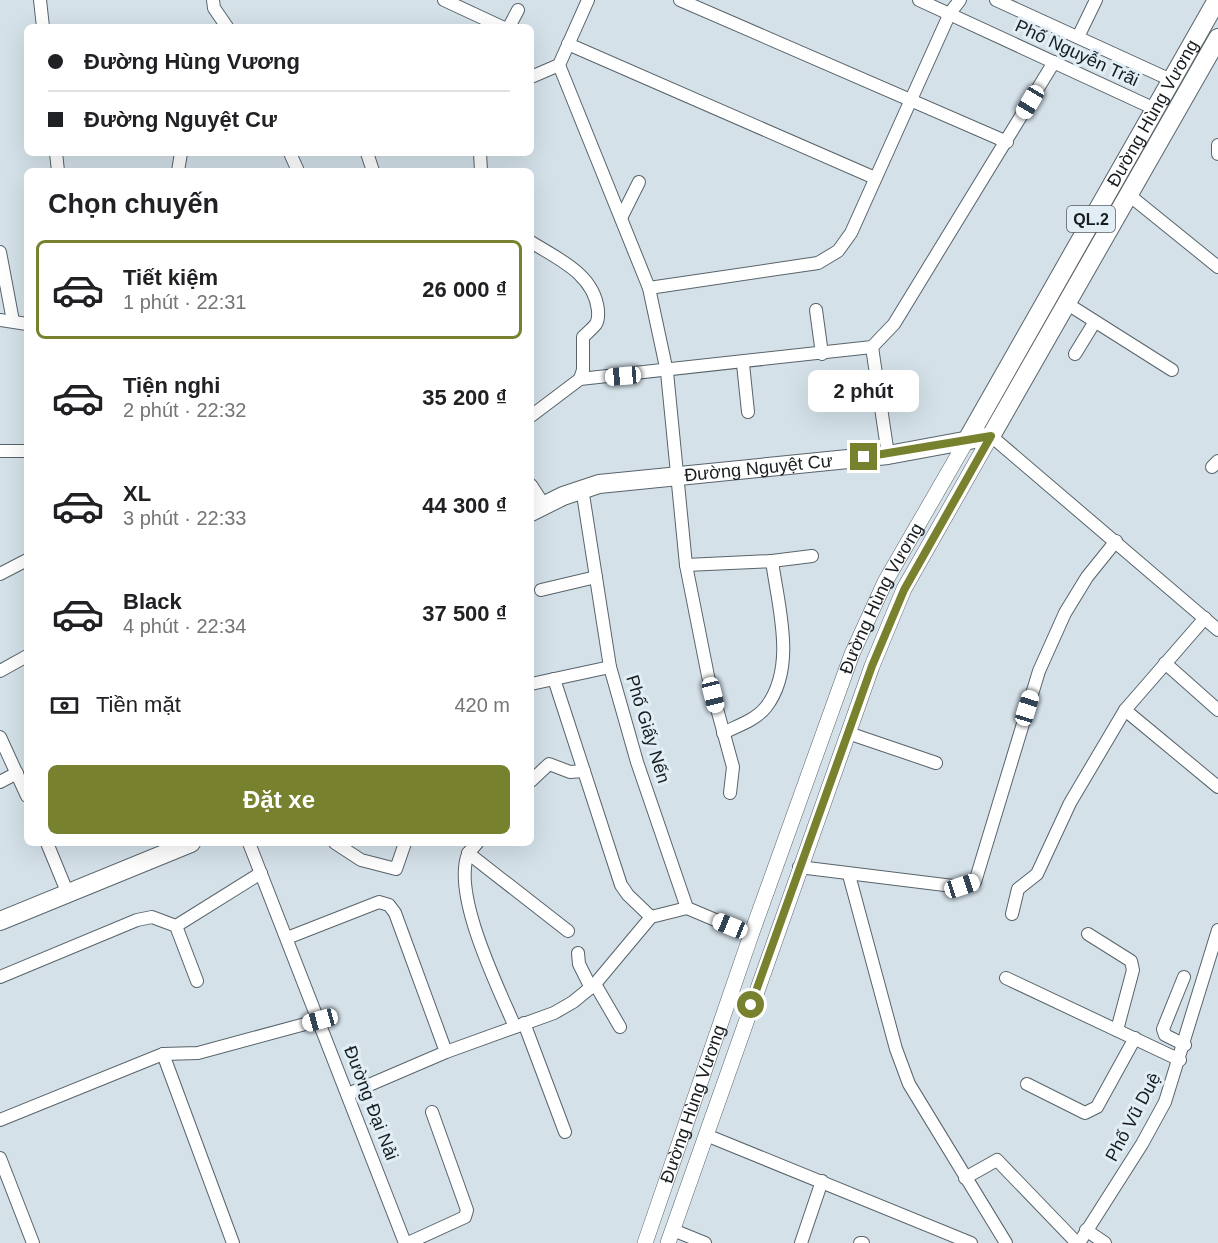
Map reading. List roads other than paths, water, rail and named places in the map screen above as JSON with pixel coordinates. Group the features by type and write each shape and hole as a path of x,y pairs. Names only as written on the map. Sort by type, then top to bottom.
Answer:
{"highway":[{"name":"Đường Hùng Vương","path":"967,440 1217,0"},
{"name":"Đường Hùng Vương","path":"991,436 1218,38"},
{"name":"Đường Nguyệt Cư","path":"538,509 582,488 677,475 888,455 991,436"},
{"path":"0,921 184,846"}],"main road":[{"name":"Đường Hùng Vương","path":"670,1237 872,666 904,590 991,436"},
{"name":"Đường Hùng Vương","path":"645,1243 751,934 852,654 885,582 967,440"},
{"path":"745,953 766,961"}],"street":[{"path":"40,0 43,24"},
{"path":"213,0 214,8 225,24"},
{"path":"444,0 474,21"},
{"path":"534,76 559,65 588,0"},
{"path":"680,0 1007,142"},
{"name":"Phố Nguyễn Trãi","path":"919,0 1155,109"},
{"path":"649,288 818,263 838,251 851,233 909,100 950,14 960,0"},
{"name":"Phố Nguyễn Trãi","path":"996,0 1171,80"},
{"path":"1078,37 1096,0"},
{"path":"511,24 518,10"},
{"path":"568,44 875,178"},
{"path":"534,414 580,380 667,372 872,347 894,324 1054,62"},
{"path":"559,65 649,288 667,372 686,565 708,676 733,767 730,793"},
{"path":"1218,146 1218,154"},
{"path":"621,218 639,182"},
{"path":"1129,195 1218,267"},
{"path":"534,244 579,273 589,285 597,303 598,317 583,337 583,370 580,380"},
{"path":"0,252 6,321 24,324"},
{"path":"1066,303 1094,323 1172,370"},
{"path":"816,310 822,354"},
{"path":"1075,354 1094,323"},
{"path":"872,347 888,455"},
{"path":"743,363 748,412"},
{"path":"991,436 1218,630"},
{"path":"0,451 24,450"},
{"name":"Phố Giấy Nến","path":"582,488 610,667 637,762 687,908"},
{"path":"800,867 849,875 962,886 975,882 1039,671 1065,613 1087,577 1116,541"},
{"path":"686,565 772,561 812,556"},
{"path":"723,733 752,719 766,707 776,686 782,662 783,634 772,561"},
{"path":"0,574 24,562"},
{"path":"541,590 596,577"},
{"path":"1012,914 1018,889 1037,874 1070,803 1125,710 1205,618"},
{"path":"0,671 24,658"},
{"path":"1165,663 1218,710"},
{"path":"534,683 610,667"},
{"path":"554,679 621,885 651,917"},
{"path":"1125,710 1216,782"},
{"path":"848,734 936,763"},
{"path":"0,737 24,789"},
{"path":"534,778 549,764 570,772 584,771"},
{"path":"0,783 17,773"},
{"path":"48,846 68,894"},
{"name":"Đường Đại Nải","path":"250,846 407,1243"},
{"path":"340,846 361,860 396,869 404,846"},
{"path":"474,846 468,853 465,885 470,910 565,1132"},
{"path":"468,853 568,931"},
{"path":"176,926 261,873"},
{"path":"849,875 909,1084 1006,1243"},
{"path":"287,938 379,902 389,904 395,913 446,1052"},
{"path":"348,1094 446,1052 554,1013 593,986 651,917 687,908 751,934"},
{"path":"0,977 137,920 152,917 176,926 197,981"},
{"name":"Phố Vũ Duệ","path":"1078,1243 1148,1134 1169,1095 1218,930"},
{"path":"1088,934 1131,961 1133,970 1117,1030"},
{"path":"578,953 579,963 620,1027"},
{"path":"1184,977 1163,1029 1165,1035 1185,1045"},
{"path":"1006,978 1180,1060"},
{"path":"0,1120 163,1054 198,1053 320,1020"},
{"path":"1027,1084 1085,1113 1092,1111 1097,1107 1135,1038"},
{"path":"163,1054 233,1243"},
{"path":"407,1243 465,1217 467,1210 432,1112"},
{"path":"706,1135 970,1243"},
{"path":"0,1158 33,1243"},
{"path":"965,1178 997,1160 1078,1243"},
{"path":"801,1243 822,1181"},
{"path":"1086,1230 1105,1243"},
{"path":"670,1237 705,1243"}]}
